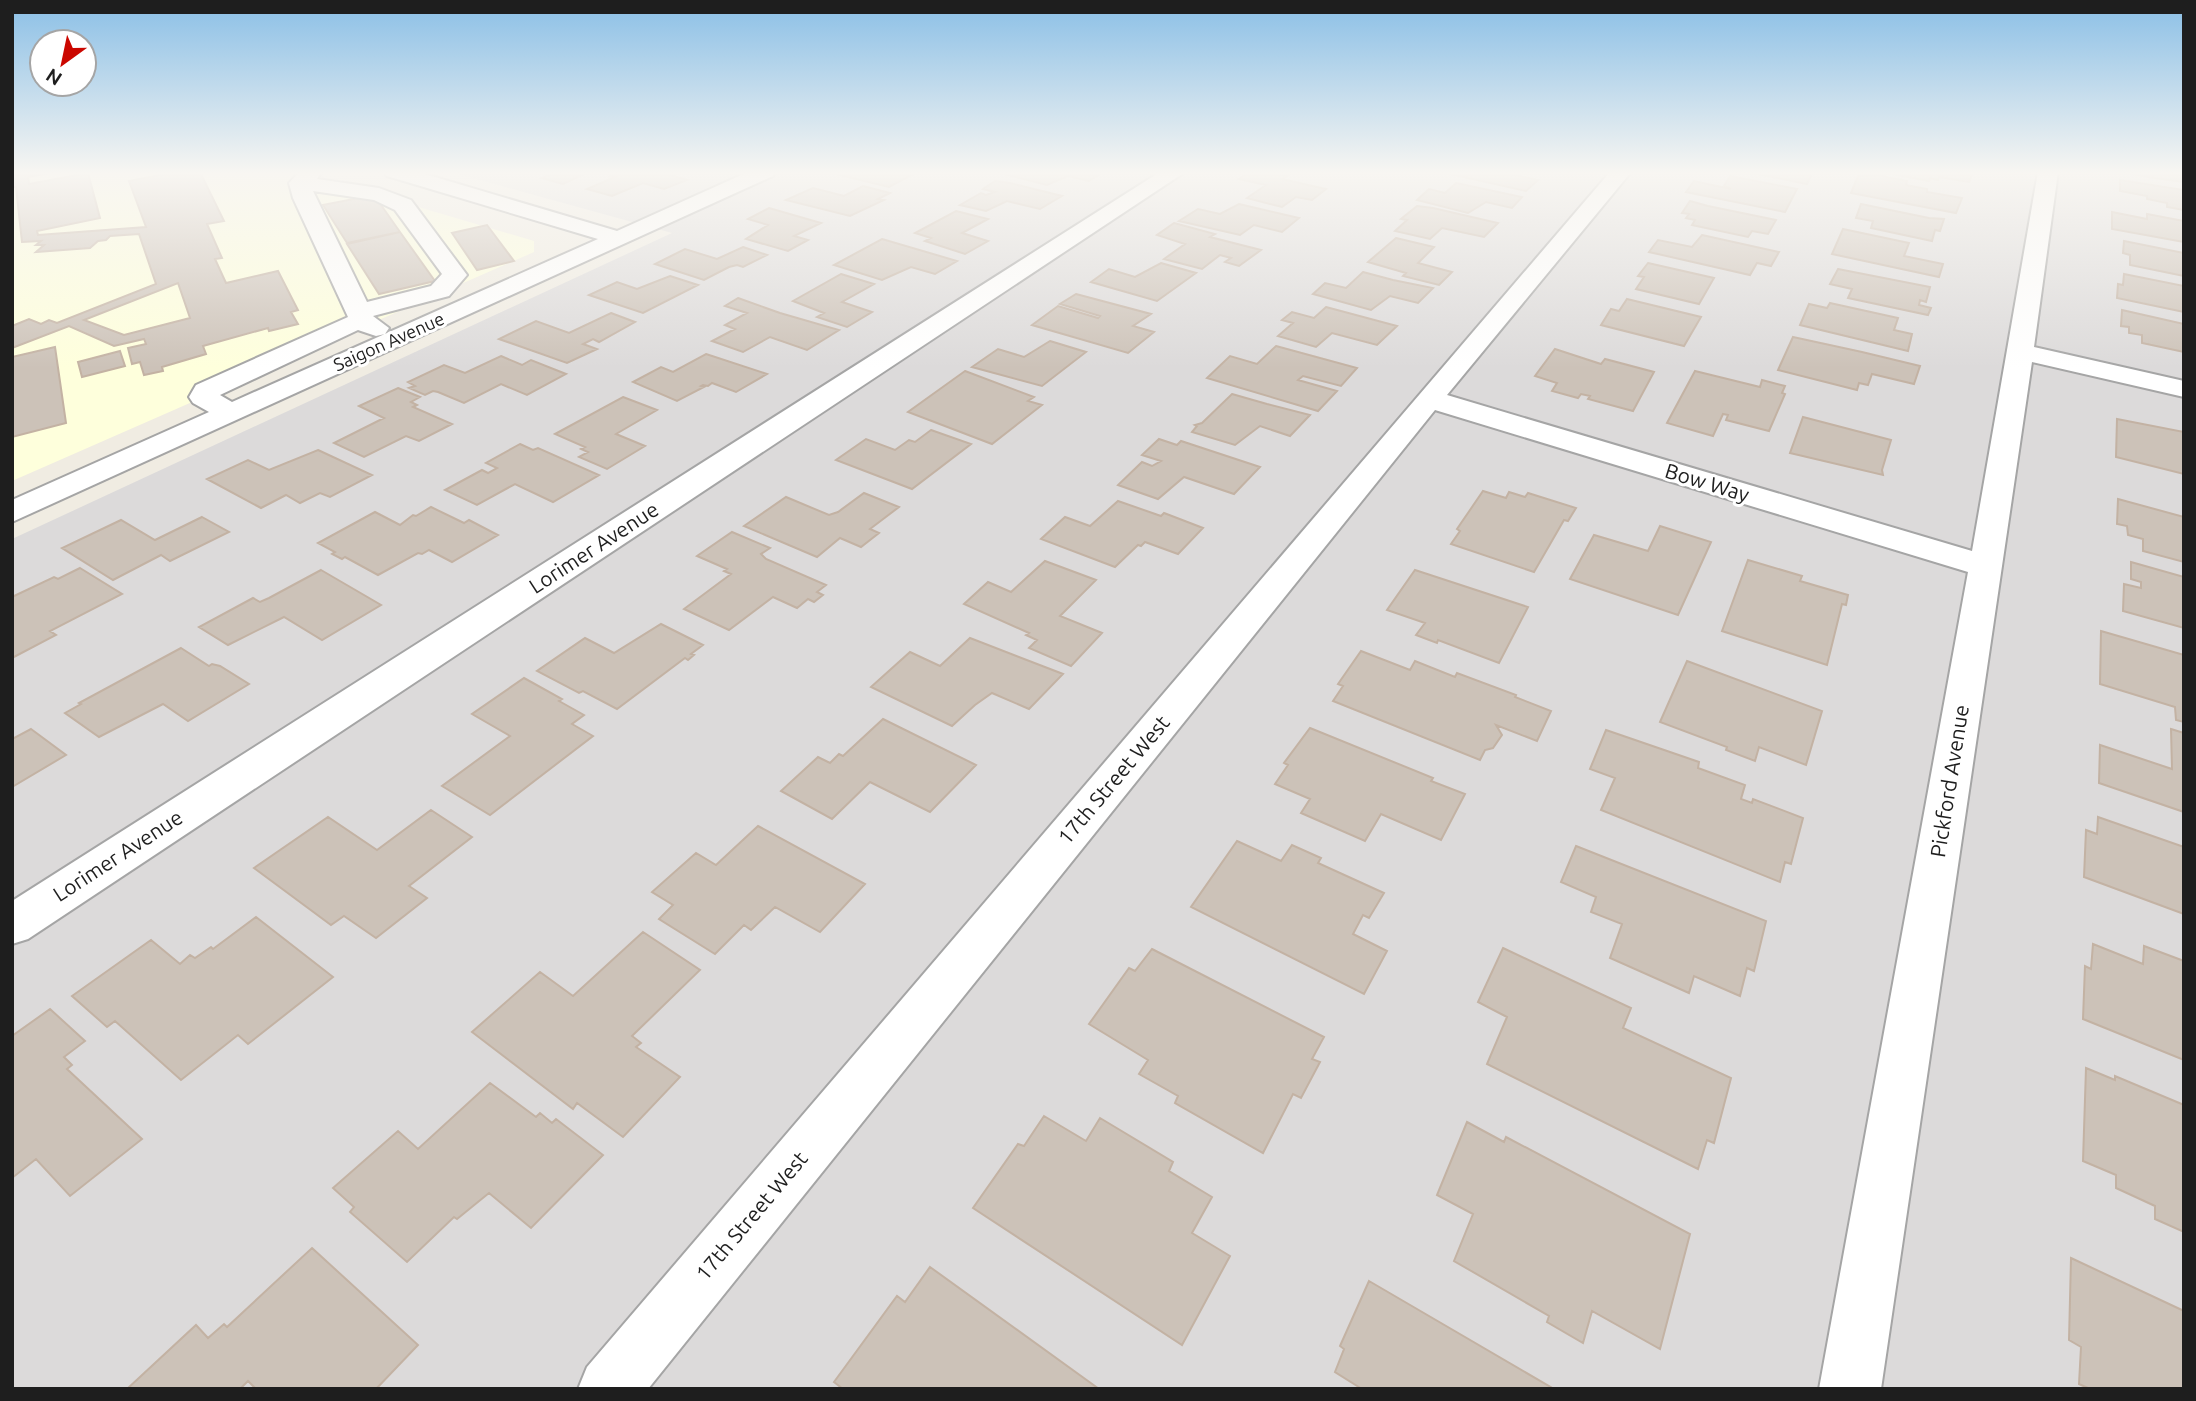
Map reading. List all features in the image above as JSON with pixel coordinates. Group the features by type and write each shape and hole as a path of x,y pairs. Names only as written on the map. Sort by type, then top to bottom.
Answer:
{"street":[{"path":"323,237 361,317 397,338"},
{"path":"231,413 203,397 206,391 361,317 440,291 455,275 427,237"},
{"name":"Lorimer Avenue","path":"12,925 1074,237"},
{"name":"17th Street West","path":"609,1389 1565,237"},
{"name":"Pickford Avenue","path":"1850,1389 2038,237"},
{"name":"Saigon Avenue","path":"12,512 618,238"},
{"path":"2021,352 2184,389"},
{"name":"Bow Way","path":"1429,400 1986,566"}],"shaded area":[{"path":"12,237 522,237 534,241 534,252 12,481"},
{"path":"663,237 2184,237 2184,1389 12,1389 12,539"}],"building":[{"path":"21,237 109,237 98,241 90,248 36,252 44,245 36,245 41,241 22,242"},
{"path":"140,237 213,237 222,258 215,259 226,283 278,271 298,310 291,312 298,324 269,331 268,328 203,346 206,354 162,367 163,371 144,375 140,362 132,364 128,348 146,344 144,339 114,346 69,326 12,348 12,326 29,319 41,324 49,320 57,323 156,284","holes":["178,283 190,318 124,335 84,320"]},
{"path":"343,237 374,237 347,243"},
{"path":"376,237 404,237 435,281 379,294 347,244"},
{"path":"455,237 496,237 514,261 477,270"},
{"path":"799,237 808,240 788,251 746,239"},
{"path":"976,237 988,241 965,254 925,241 931,238"},
{"path":"1164,237 1211,237 1261,250 1239,266 1225,262 1231,258 1220,255 1202,269 1164,259 1185,244"},
{"path":"1700,237 1713,237 1779,252 1771,266 1757,263 1750,275 1649,252 1658,240 1692,247"},
{"path":"1839,237 1883,237 1909,243 1904,256 1943,264 1939,277 1832,254"},
{"path":"1915,237 1933,237 1932,241"},
{"path":"2158,237 2184,237 2184,242"},
{"path":"1396,238 1434,247 1418,263 1452,272 1439,285 1403,276 1406,273 1368,262"},
{"path":"882,239 957,261 935,274 911,267 882,280 834,265"},
{"path":"2124,241 2184,253 2184,276 2130,265 2130,255 2123,253"},
{"path":"743,247 767,255 743,267 729,267 704,280 655,264 685,249 717,259"},
{"path":"1161,263 1196,273 1157,301 1091,282 1109,269 1135,277"},
{"path":"1648,263 1714,278 1699,304 1636,289 1644,277 1638,276"},
{"path":"1838,269 1930,287 1926,302 1920,300 1919,305 1931,308 1928,315 1848,298 1852,289 1830,284"},
{"path":"1363,272 1433,288 1418,303 1390,296 1371,310 1313,294 1325,283 1346,288"},
{"path":"841,274 874,284 842,302 872,312 847,327 817,317 824,313 793,301"},
{"path":"2124,274 2184,286 2184,312 2117,298 2118,284 2123,285"},
{"path":"670,276 698,285 643,313 589,295 617,282 637,289"},
{"path":"1076,294 1151,314 1133,326 1154,332 1128,353 1032,325 1058,306 1098,318 1100,316 1060,304"},
{"path":"738,298 839,330 807,350 770,337 743,352 712,341 735,329 725,325 747,313 725,306"},
{"path":"1627,299 1701,317 1684,346 1601,325 1611,309 1619,311"},
{"path":"1830,303 1898,318 1894,330 1912,334 1908,351 1800,325 1809,304 1827,308"},
{"path":"1326,307 1397,326 1377,345 1332,333 1316,347 1278,336 1293,323 1282,320 1292,312 1314,318"},
{"path":"2122,310 2184,324 2184,352 2142,343 2142,335 2129,333 2129,327 2121,326"},
{"path":"611,313 635,322 599,342 593,339 583,344 597,349 567,363 499,339 536,321 569,333"},
{"path":"1793,337 1920,366 1914,384 1872,374 1868,385 1859,383 1857,390 1778,370"},
{"path":"1050,341 1086,352 1042,386 972,367 998,349 1024,357"},
{"path":"1276,346 1357,368 1341,386 1303,376 1298,380 1337,391 1318,411 1207,378 1230,356 1257,364"},
{"path":"55,347 66,423 12,437 12,357"},
{"path":"1555,349 1601,364 1605,359 1654,372 1633,411 1588,399 1590,396 1581,394 1578,398 1552,391 1557,383 1535,376"},
{"path":"120,351 125,366 82,377 78,362"},
{"path":"706,354 767,374 736,392 712,383 701,386 704,387 677,401 633,382 661,367 673,372"},
{"path":"501,356 522,365 531,360 566,374 527,395 501,384 464,403 438,392 425,395 409,388 415,386 408,382 444,365 465,373"},
{"path":"965,371 1034,397 1028,401 1042,405 992,444 908,412"},
{"path":"1695,371 1760,387 1762,380 1785,386 1782,393 1785,394 1769,431 1726,420 1728,415 1723,414 1713,436 1667,423"},
{"path":"398,388 420,397 411,402 417,405 413,407 452,424 419,441 406,436 364,457 334,443 384,418 359,406"},
{"path":"1232,394 1310,415 1290,436 1260,426 1235,445 1192,432 1197,426 1195,425 1202,423"},
{"path":"623,397 657,410 616,434 645,446 607,469 579,457 588,452 581,449 585,447 555,434"},
{"path":"1803,417 1891,440 1883,475 1790,453"},
{"path":"2117,419 2184,432 2184,474 2116,457"},
{"path":"931,430 971,444 912,489 836,460 866,439 895,450 909,440 915,442"},
{"path":"1159,439 1177,445 1181,441 1260,467 1234,494 1184,477 1158,499 1118,485 1142,462 1152,466 1161,461 1142,455"},
{"path":"520,444 533,450 538,448 599,475 553,502 515,484 477,505 445,490 482,470 488,473 497,468 486,463"},
{"path":"318,450 372,475 330,497 320,493 300,503 286,495 261,508 207,479 248,460 269,470"},
{"path":"1483,491 1506,498 1509,492 1525,497 1528,493 1576,508 1568,521 1564,520 1534,572 1451,544 1460,531 1457,529"},
{"path":"864,493 899,507 870,529 879,533 861,547 840,538 817,557 744,526 786,497 829,515 838,512"},
{"path":"2118,499 2184,517 2184,562 2143,551 2143,539 2128,535 2127,526 2117,524"},
{"path":"1118,501 1161,516 1164,513 1203,528 1178,554 1145,542 1141,546 1138,545 1115,567 1041,539 1065,517 1090,526"},
{"path":"431,507 464,523 469,520 498,535 452,562 429,550 418,553 378,575 345,557 342,559 332,554 335,552 318,543 375,512 400,525 413,515 416,516"},
{"path":"202,517 229,532 170,561 161,555 113,580 62,548 121,520 155,540"},
{"path":"1660,526 1711,542 1678,615 1570,579 1594,535 1648,551"},
{"path":"732,532 770,548 761,554 766,559 826,585 817,592 823,595 814,602 808,599 797,608 773,597 729,630 684,609 731,574 724,571 727,569 697,556"},
{"path":"1748,560 1802,576 1800,581 1848,595 1846,605 1842,604 1827,665 1722,631"},
{"path":"1045,561 1096,580 1060,616 1102,633 1071,666 1029,648 1037,640 1026,635 1029,633 964,604 988,582 1011,592"},
{"path":"2131,562 2184,577 2184,628 2123,611 2124,584 2141,588 2141,582 2131,579"},
{"path":"80,568 122,594 50,631 56,635 12,658 12,597"},
{"path":"321,570 381,605 322,640 284,617 228,645 199,627 253,598 260,602"},
{"path":"1415,570 1528,607 1499,663 1438,640 1437,643 1416,635 1425,623 1387,610"},
{"path":"661,624 703,645 691,654 694,655 688,660 685,658 617,709 537,671 585,638 614,653"},
{"path":"2101,631 2184,655 2184,722 2176,720 2175,707 2100,684"},
{"path":"970,638 1063,674 1029,709 992,693 952,726 871,687 910,652 940,666"},
{"path":"181,648 209,666 220,666 249,684 188,721 163,704 99,737 65,713 81,704 79,703"},
{"path":"1361,651 1410,670 1415,661 1455,677 1457,673 1551,711 1537,741 1496,725 1502,735 1493,748 1485,750 1480,760 1333,701 1343,686 1338,684"},
{"path":"1687,661 1822,711 1806,765 1759,747 1755,761 1726,750 1727,747 1660,722"},
{"path":"524,678 584,715 572,724 593,736 490,815 442,786 510,736 472,714"},
{"path":"883,719 976,765 930,812 870,782 832,819 781,791 818,757 830,763 839,754 843,756"},
{"path":"1310,728 1433,778 1431,781 1465,794 1441,840 1381,814 1365,841 1301,813 1310,799 1275,784 1288,765 1284,763"},
{"path":"31,729 66,755 12,787 12,739"},
{"path":"2171,729 2184,733 2184,812 2099,783 2100,745 2172,769"},
{"path":"1606,730 1699,762 1698,768 1745,785 1741,799 1752,803 1753,799 1803,818 1791,864 1785,862 1780,882 1601,810 1615,778 1590,769"},
{"path":"431,810 472,837 409,886 427,898 376,938 344,916 331,925 254,868 328,817 377,850"},
{"path":"2098,817 2184,847 2184,914 2084,877 2086,830 2097,834"},
{"path":"758,826 865,884 820,932 775,907 751,930 744,925 715,954 659,919 673,905 652,892 696,853 716,865"},
{"path":"1237,841 1281,861 1292,845 1321,858 1318,863 1384,893 1369,918 1363,915 1353,934 1387,951 1364,994 1191,907"},
{"path":"1576,846 1766,921 1754,971 1747,968 1740,996 1694,976 1689,993 1610,958 1622,924 1591,912 1596,897 1561,882"},
{"path":"256,917 333,977 248,1044 238,1035 181,1080 115,1021 107,1027 72,996 151,940 180,964 190,955 195,958 211,947 213,949"},
{"path":"643,932 700,970 632,1036 641,1043 636,1047 680,1077 623,1137 577,1103 573,1109 472,1032 540,972 573,996"},
{"path":"2093,944 2143,964 2144,946 2184,961 2184,1060 2083,1019 2085,966 2091,969"},
{"path":"1503,948 1631,1008 1623,1028 1731,1078 1714,1143 1707,1140 1698,1169 1487,1064 1507,1017 1478,1002"},
{"path":"1152,949 1324,1037 1312,1059 1320,1062 1301,1098 1293,1094 1263,1153 1175,1103 1178,1096 1139,1074 1148,1060 1089,1024 1129,968 1135,971"},
{"path":"50,1009 85,1041 64,1057 72,1065 67,1069 142,1139 70,1196 36,1159 12,1178 12,1036"},
{"path":"2086,1068 2115,1080 2115,1076 2184,1105 2184,1232 2155,1219 2155,1206 2116,1188 2116,1175 2083,1161"},
{"path":"490,1083 536,1117 540,1113 552,1123 556,1119 603,1155 531,1228 489,1193 457,1219 454,1217 407,1262 350,1212 354,1207 333,1188 398,1131 418,1149"},
{"path":"1044,1116 1086,1141 1100,1118 1173,1162 1169,1171 1212,1197 1192,1233 1230,1256 1182,1345 973,1208 1018,1144 1024,1146"},
{"path":"1467,1122 1504,1142 1506,1137 1690,1234 1660,1349 1592,1311 1583,1343 1547,1322 1549,1316 1454,1261 1473,1214 1437,1195"},
{"path":"312,1248 418,1345 376,1389 256,1389 248,1381 240,1389 127,1389 196,1325 208,1338 224,1324 227,1327"},
{"path":"2071,1258 2184,1311 2184,1389 2090,1389 2079,1384 2081,1347 2069,1340"},
{"path":"930,1267 1099,1389 843,1389 834,1382 897,1296 905,1302"},
{"path":"1369,1281 1554,1389 1362,1389 1335,1372 1344,1349 1340,1346"}]}
